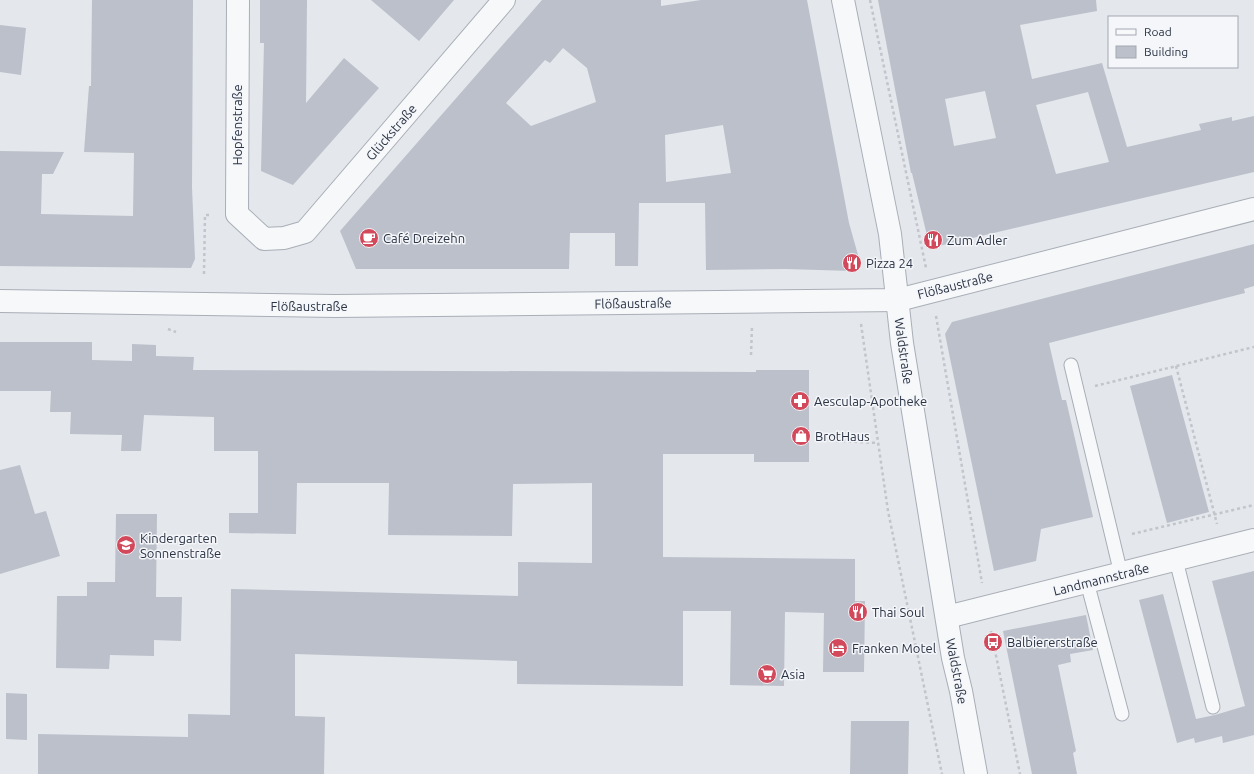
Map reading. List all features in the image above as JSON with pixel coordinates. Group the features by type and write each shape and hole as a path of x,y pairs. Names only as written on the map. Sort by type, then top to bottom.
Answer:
{"street":[{"name":"Hopfenstraße","path":"237,214 238,0"},
{"name":"Glückstraße","path":"237,214 264,239 284,238 305,232 504,0"},
{"name":"Waldstraße","path":"843,0 890,234 903,350 953,658 961,691 976,774"},
{"name":"Flößaustraße","path":"0,301 335,306 898,300 1254,209"},
{"name":"Landmannstraße","path":"947,617 1254,540"}],"lane":[{"path":"1071,365 1121,574"},
{"path":"1176,560 1213,708"},
{"path":"1087,582 1122,714"}],"path":[{"path":"870,0 926,264"},
{"path":"204,274 205,215 237,214"},
{"path":"936,313 986,608 1020,774"},
{"path":"860,327 865,348 888,511 942,774"},
{"path":"751,355 752,342"},
{"path":"1077,390 1254,347"},
{"path":"1176,366 1223,548"},
{"path":"836,441 878,443"},
{"path":"1112,538 1254,505"}],"building":[{"path":"92,0 193,0 192,187 195,259 191,268 0,266 0,151 64,152 53,174 42,174 41,214 133,216 134,153 84,152 89,86 91,86"},
{"path":"260,0 307,0 306,103 344,58 379,88 293,185 261,171 264,43 260,43"},
{"path":"371,0 454,0 419,41"},
{"path":"542,0 661,0 661,6 701,0 807,0 849,223 860,262 852,271 786,269 706,270 705,203 639,203 638,266 615,266 615,233 570,233 569,269 356,269 340,231","holes":["563,48 587,68 596,102 531,126 506,103 545,60 550,63","723,125 731,173 666,182 665,135"]},
{"path":"878,0 1096,0 1097,11 1020,25 1032,79 1102,63 1127,147 1201,130 1199,124 1232,117 1232,121 1254,116 1254,172 930,248 911,173","holes":["985,91 996,138 954,146 945,99","1088,92 1109,162 1056,174 1036,105"]},
{"path":"0,25 26,28 21,75 0,72"},
{"path":"1254,244 1254,286 1244,289 1245,293 1049,343 1062,400 1066,400 1093,517 1041,529 1036,561 994,571 945,334 952,322"},
{"path":"0,342 92,342 92,360 132,361 132,344 156,345 156,356 194,357 193,370 756,372 756,370 809,370 809,462 754,462 754,454 663,454 663,557 855,559 855,601 865,601 864,672 823,672 824,613 785,612 784,686 730,685 731,611 683,611 683,686 517,684 517,661 295,654 295,716 325,717 324,774 38,774 38,734 188,737 188,714 230,715 231,589 518,596 518,562 592,563 592,483 513,484 512,536 388,535 389,483 297,483 296,534 229,533 229,513 258,513 258,451 214,451 214,417 144,415 141,451 121,451 122,435 70,434 71,412 50,412 51,391 0,391"},
{"path":"1172,375 1209,512 1167,523 1130,386"},
{"path":"20,465 35,514 46,511 60,556 0,574 0,470"},
{"path":"116,514 157,514 156,597 182,597 181,641 154,640 154,656 110,655 109,669 56,668 57,596 87,596 87,582 115,582"},
{"path":"1254,571 1254,735 1223,743 1222,736 1195,743 1194,738 1177,743 1139,600 1163,594 1196,719 1215,715 1245,706 1212,581"},
{"path":"1086,615 1093,650 1070,654 1071,662 1058,665 1076,751 1073,753 1077,774 1032,774 1003,631"},
{"path":"6,693 27,694 27,740 6,739"},
{"path":"851,721 909,721 908,774 850,774"}],"place":[{"name":"Café Dreizehn","path":"369,238"},
{"name":"Zum Adler","path":"933,240"},
{"name":"Pizza 24","path":"852,263"},
{"name":"Aesculap-Apotheke","path":"800,401"},
{"name":"BrotHaus","path":"801,436"},
{"name":"Kindergarten Sonnenstraße","path":"126,545"},
{"name":"Thai Soul","path":"858,612"},
{"name":"Balbiererstraße","path":"993,642"},
{"name":"Franken Motel","path":"838,648"},
{"name":"Asia","path":"767,674"}]}
